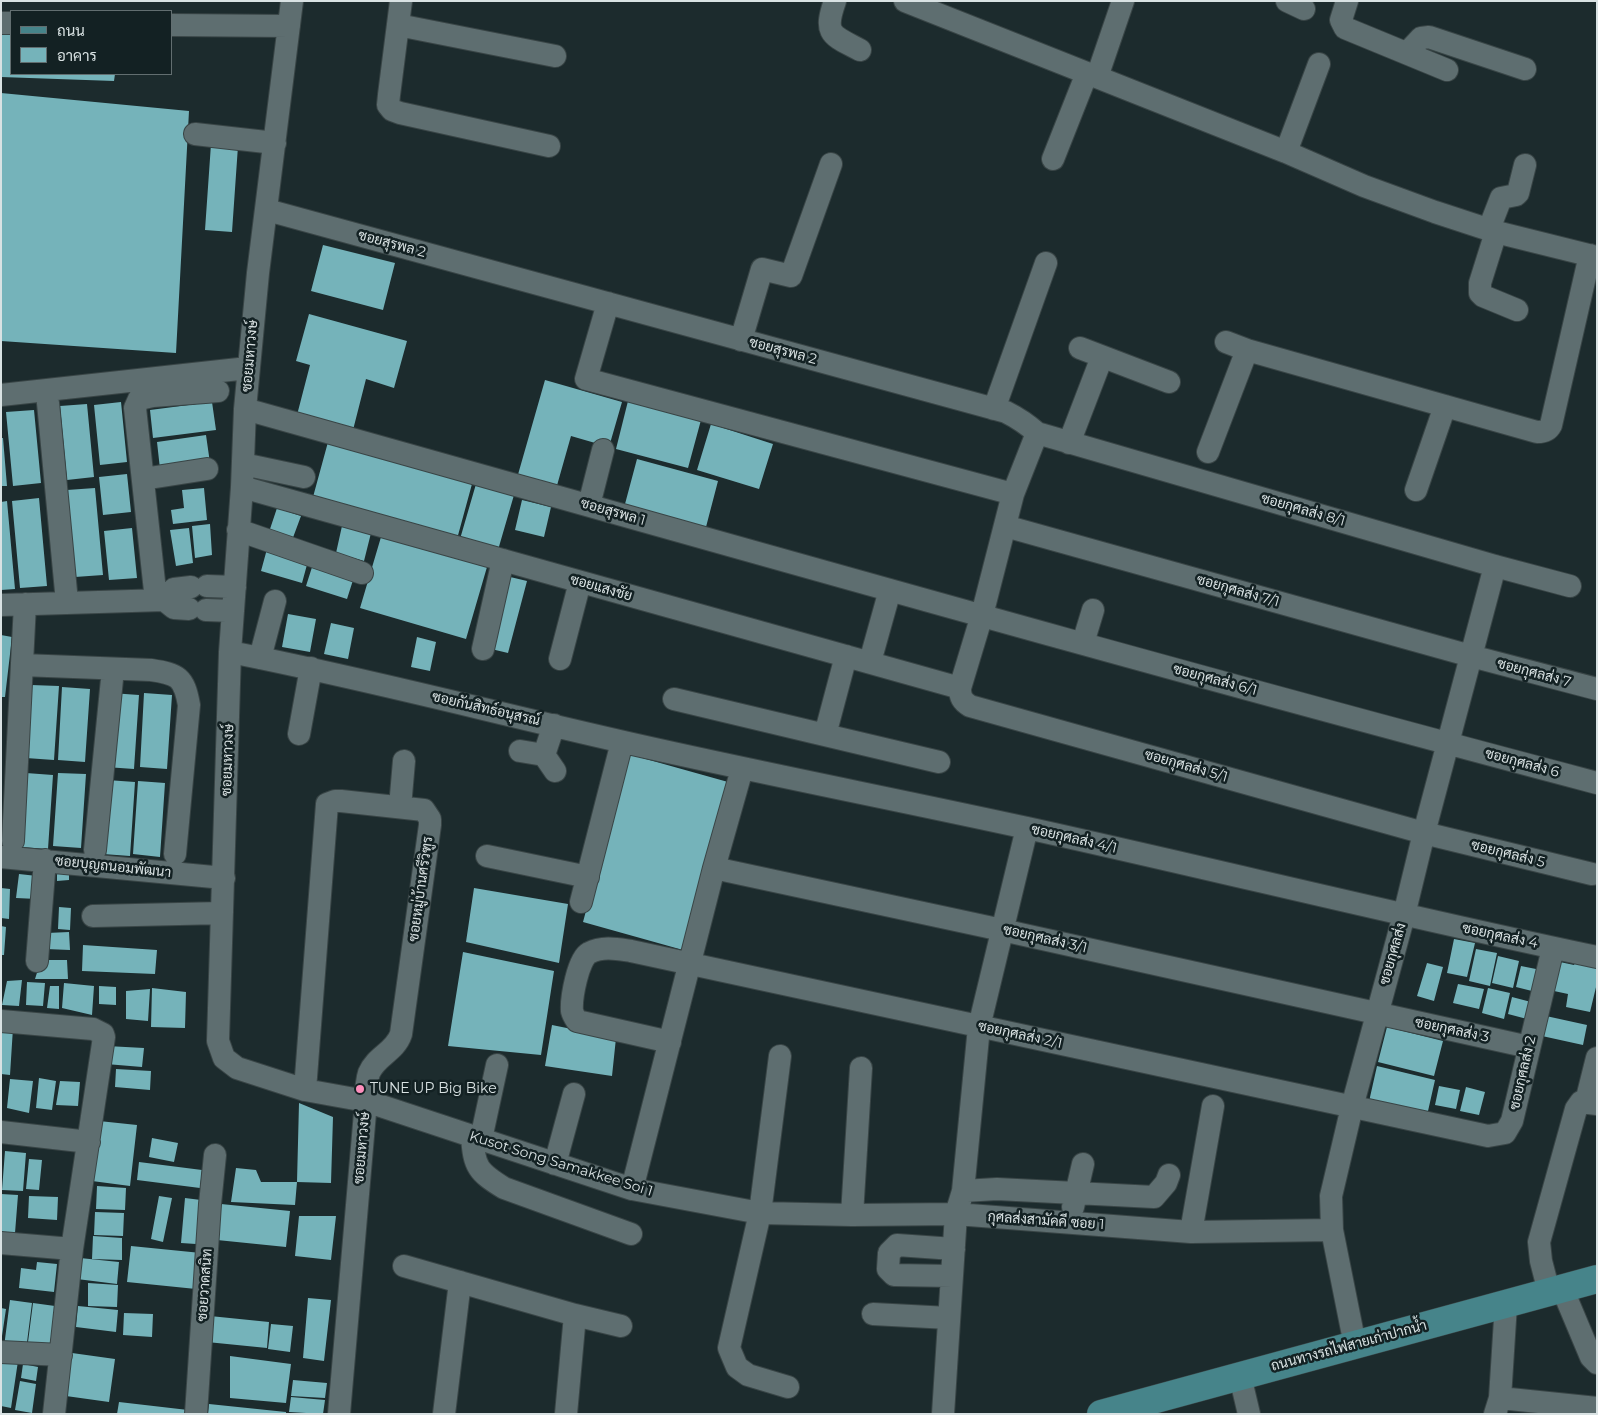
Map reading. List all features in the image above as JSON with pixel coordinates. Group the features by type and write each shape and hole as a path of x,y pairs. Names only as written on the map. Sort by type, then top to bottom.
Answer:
{"main road":[{"name":"ถนนทางรถไฟสายเก่าปากน้ำ","path":"1101,1414 1597,1279"}],"street":[{"name":"ซอยมหาวงษ์","path":"292,1 258,274 245,409 236,587 230,652 218,1042 224,1058 237,1068 305,1090 366,1101 339,1414"},
{"path":"401,1 388,95 388,105 392,110 419,118 549,146"},
{"path":"835,1 829,23 830,30 836,37 860,50"},
{"path":"905,1 1286,152 1364,186 1493,231 1593,256 1551,425 1544,432 1537,432 1444,406 1226,342"},
{"path":"1053,159 1092,75 1123,1"},
{"path":"1347,1 1341,20 1345,28 1447,70"},
{"path":"172,25 289,26"},
{"path":"398,25 554,56"},
{"path":"1407,54 1420,38 1429,37 1525,69"},
{"path":"1286,152 1319,64"},
{"path":"195,134 275,143"},
{"path":"741,340 762,269 791,276 831,164"},
{"path":"1517,310 1482,296 1480,293 1480,283 1500,200 1518,193 1525,165"},
{"name":"ซอยสุรพล 2","path":"266,210 994,409 1016,417 1037,433"},
{"path":"994,409 1046,262"},
{"path":"608,303 586,378 1013,494"},
{"path":"1080,348 1169,382"},
{"path":"1208,452 1248,350"},
{"path":"1069,443 1102,357"},
{"path":"1,395 248,368"},
{"path":"160,600 135,408 139,400 153,396 218,391"},
{"path":"48,403 67,602"},
{"path":"1416,490 1444,406"},
{"name":"ซอยสุรพล 1","path":"245,409 982,616"},
{"path":"960,688 982,616 1013,494 1037,433"},
{"name":"ซอยกุศลส่ง 8/1","path":"1037,433 1570,586"},
{"path":"588,505 603,450"},
{"path":"243,464 304,477"},
{"path":"143,479 207,469"},
{"name":"ซอยแสงชัย","path":"242,487 960,688"},
{"name":"ซอยกุศลส่ง 7/1","path":"1005,526 1470,656"},
{"path":"238,530 362,573"},
{"path":"483,649 503,560"},
{"name":"ซอยกุศลส่ง","path":"1355,1345 1332,1230 1331,1196 1352,1106 1495,566"},
{"path":"560,659 580,582"},
{"path":"160,600 174,589 236,587"},
{"path":"873,651 890,590"},
{"path":"1,605 160,600 174,608 233,611"},
{"path":"260,658 275,601"},
{"path":"7,849 25,604"},
{"path":"1083,643 1093,610"},
{"name":"ซอยกุศลส่ง 6/1","path":"982,616 1448,744"},
{"name":"ซอยกันสิทธ์อนุสรณ์","path":"230,652 312,668 742,769"},
{"path":"825,735 846,656"},
{"name":"ซอยกุศลส่ง 7","path":"1470,656 1597,689"},
{"path":"22,665 151,670 170,673 181,679 187,690 189,705 175,854"},
{"path":"95,850 113,668"},
{"path":"299,734 312,668"},
{"name":"ซอยกุศลส่ง 5/1","path":"960,688 960,696 963,702 970,706 1424,833"},
{"path":"674,699 939,762"},
{"path":"520,751 549,763 554,726"},
{"path":"581,902 622,742"},
{"name":"ซอยกุศลส่ง 6","path":"1448,744 1597,783"},
{"path":"400,807 404,761"},
{"path":"632,1189 689,963 742,769"},
{"name":"ซอยกุศลส่ง 4/1","path":"742,769 1027,828 1404,915"},
{"name":"ซอยหมู่บ้านศรีวิฑูร","path":"305,1090 327,804 335,801 424,810 430,820 430,825 401,1034 398,1043 379,1059 370,1071 366,1101"},
{"path":"943,1414 956,1214 963,1191 979,1026 1027,828"},
{"name":"ซอยกุศลส่ง 5","path":"1424,833 1592,874"},
{"name":"ซอยบุญถนอมพัฒนา","path":"7,849 45,860 224,878"},
{"path":"488,856 588,877"},
{"path":"37,961 45,860"},
{"name":"ซอยกุศลส่ง 3/1","path":"714,868 1376,1014"},
{"path":"93,916 222,913"},
{"name":"ซอยกุศลส่ง 4","path":"1404,915 1597,957"},
{"name":"ซอยกุศลส่ง 2/1","path":"670,1042 577,1021 572,1011 579,966 584,956 602,948 631,951 1352,1106"},
{"name":"ซอยกุศลส่ง 2","path":"1352,1106 1488,1136 1505,1133 1512,1121 1553,948"},
{"name":"ซอยกุศลส่ง 3","path":"1376,1014 1529,1047"},
{"path":"1,1021 93,1029 103,1034 104,1037 72,1249 62,1355 54,1414"},
{"path":"780,1056 760,1213 729,1348 737,1367 748,1375 788,1387"},
{"path":"1597,1058 1592,1103 1581,1102 1576,1109 1539,1242 1540,1260 1591,1357 1597,1363"},
{"path":"497,1066 476,1138 473,1154 476,1166 486,1177 504,1188 631,1234"},
{"path":"852,1215 861,1068"},
{"path":"555,1164 574,1094"},
{"name":"Kusot Song Samakkee Soi 1","path":"366,1101 632,1189 760,1213"},
{"path":"1191,1232 1213,1106"},
{"path":"1,1132 89,1142"},
{"name":"ซอยวาดสนิท","path":"196,1414 215,1156"},
{"path":"1068,1223 1083,1164"},
{"path":"963,1191 997,1189 1154,1197 1166,1183 1169,1175"},
{"name":"กุศลส่งสามัคคี ซอย 1","path":"760,1213 852,1215 956,1214 1191,1232 1332,1230"},
{"path":"1,1243 72,1249"},
{"path":"952,1276 894,1275 888,1269 890,1253 897,1245 954,1249"},
{"path":"404,1266 575,1315 622,1326"},
{"path":"444,1414 460,1282"},
{"path":"1506,1304 1497,1406 1597,1408"},
{"path":"873,1314 950,1318"},
{"path":"566,1414 575,1315"},
{"path":"1,1352 62,1355"},
{"path":"1240,1376 1249,1414"}],"building":[{"path":"1,33 10,33 10,75 115,75 114,81 1,77"},
{"path":"1,93 189,111 176,353 1,341"},
{"path":"211,144 238,146 232,232 205,230"},
{"path":"323,245 395,263 383,310 311,291"},
{"path":"309,314 407,341 394,388 366,379 353,430 297,415 310,365 296,361"},
{"path":"545,380 622,402 609,447 571,436 556,489 517,478"},
{"path":"628,401 701,420 688,468 616,449"},
{"path":"121,402 127,462 100,465 94,405"},
{"path":"212,402 216,430 153,438 150,410"},
{"path":"87,404 94,477 67,480 60,406"},
{"path":"34,410 41,483 13,486 6,412"},
{"path":"711,424 773,444 759,489 697,470"},
{"path":"206,435 210,463 160,469 157,442"},
{"path":"1,438 3,438 7,486 1,486"},
{"path":"328,442 472,484 457,539 313,497"},
{"path":"637,459 718,481 706,527 625,504"},
{"path":"127,474 131,512 103,515 99,477"},
{"path":"476,484 514,495 498,550 460,539"},
{"path":"95,488 103,575 75,577 67,490"},
{"path":"204,488 207,520 173,524 171,510 184,508 182,490"},
{"path":"39,498 47,586 20,588 12,501"},
{"path":"522,500 551,507 544,537 515,530"},
{"path":"7,501 15,589 1,590 1,502"},
{"path":"277,508 301,516 291,543 268,535"},
{"path":"210,524 212,555 195,558 192,526"},
{"path":"342,526 371,533 364,561 336,553"},
{"path":"132,528 137,578 109,580 104,531"},
{"path":"189,528 193,563 176,566 170,530"},
{"path":"381,537 487,567 466,639 360,608"},
{"path":"267,549 308,561 302,583 261,571"},
{"path":"313,564 354,577 347,599 306,586"},
{"path":"506,576 527,581 508,653 487,648"},
{"path":"288,614 316,619 310,652 282,647"},
{"path":"331,623 354,628 348,659 324,654"},
{"path":"1,635 12,637 5,697 1,697"},
{"path":"417,637 436,642 430,671 411,667"},
{"path":"31,685 59,686 54,760 26,758"},
{"path":"62,687 90,689 85,762 58,760"},
{"path":"111,693 139,695 134,769 106,767"},
{"path":"144,693 172,695 167,769 140,767"},
{"path":"628,754 728,782 683,950 583,922"},
{"path":"26,773 53,775 48,849 21,847"},
{"path":"58,773 86,774 81,848 53,846"},
{"path":"107,780 135,782 130,856 103,854"},
{"path":"138,781 165,783 160,857 133,854"},
{"path":"57,867 69,867 69,880 57,881"},
{"path":"19,874 37,876 37,899 16,898"},
{"path":"1,888 10,889 9,919 1,918"},
{"path":"474,888 568,904 559,963 466,942"},
{"path":"59,907 71,908 70,930 58,929"},
{"path":"1,926 6,927 4,955 1,955"},
{"path":"69,932 70,950 46,949 47,933"},
{"path":"1454,939 1475,943 1467,977 1447,973"},
{"path":"83,945 157,950 155,974 82,971"},
{"path":"1476,949 1497,953 1490,986 1469,981"},
{"path":"463,952 554,971 541,1055 448,1046"},
{"path":"1498,956 1519,961 1513,988 1492,983"},
{"path":"41,960 67,960 68,979 35,979"},
{"path":"1560,962 1597,968 1597,983 1590,1012 1566,1007 1568,994 1554,991"},
{"path":"1427,963 1443,967 1434,1001 1417,996"},
{"path":"1521,966 1541,970 1536,992 1516,987"},
{"path":"22,980 19,1006 2,1005 7,981"},
{"path":"27,982 45,983 43,1006 26,1005"},
{"path":"64,983 94,986 92,1015 62,1008"},
{"path":"1458,984 1484,989 1479,1009 1453,1003"},
{"path":"50,986 59,986 59,1009 47,1008"},
{"path":"99,986 116,987 116,1005 99,1004"},
{"path":"152,988 186,992 185,1028 151,1027"},
{"path":"1488,988 1510,993 1504,1019 1482,1013"},
{"path":"150,989 148,1021 126,1019 126,991"},
{"path":"1512,997 1531,1002 1527,1019 1508,1014"},
{"path":"1546,1016 1587,1025 1583,1045 1542,1036"},
{"path":"552,1025 616,1038 612,1076 545,1066"},
{"path":"1,1026 13,1028 10,1075 1,1074"},
{"path":"1387,1027 1443,1041 1434,1076 1378,1062"},
{"path":"107,1046 144,1048 142,1067 106,1064"},
{"path":"1377,1066 1435,1080 1426,1120 1368,1106"},
{"path":"116,1069 151,1071 150,1090 115,1087"},
{"path":"39,1078 56,1081 52,1110 36,1108"},
{"path":"10,1079 33,1081 29,1113 7,1108"},
{"path":"60,1081 80,1082 78,1106 56,1105"},
{"path":"1439,1086 1460,1090 1456,1109 1435,1105"},
{"path":"1466,1087 1485,1092 1479,1115 1460,1111"},
{"path":"299,1103 333,1117 331,1183 297,1182"},
{"path":"99,1121 137,1125 130,1186 92,1181"},
{"path":"152,1138 178,1143 174,1162 149,1157"},
{"path":"5,1151 26,1153 23,1191 2,1190"},
{"path":"29,1159 42,1160 39,1190 26,1189"},
{"path":"139,1162 202,1170 200,1188 137,1180"},
{"path":"236,1168 256,1170 261,1182 297,1182 295,1205 231,1202"},
{"path":"97,1186 126,1188 125,1210 96,1209"},
{"path":"1,1194 18,1195 15,1233 1,1232"},
{"path":"29,1196 58,1197 57,1220 28,1218"},
{"path":"159,1196 172,1198 163,1242 151,1239"},
{"path":"185,1198 201,1200 196,1244 181,1243"},
{"path":"221,1204 290,1211 286,1247 217,1240"},
{"path":"95,1212 124,1213 123,1236 94,1235"},
{"path":"299,1216 336,1216 331,1260 295,1256"},
{"path":"93,1236 122,1238 122,1260 92,1259"},
{"path":"131,1246 201,1253 196,1289 127,1282"},
{"path":"80,1258 119,1262 117,1284 77,1279"},
{"path":"37,1262 57,1264 54,1292 19,1288 21,1268 36,1270"},
{"path":"88,1283 118,1285 117,1307 88,1306"},
{"path":"308,1298 331,1300 324,1361 303,1358"},
{"path":"10,1300 32,1303 26,1350 4,1347"},
{"path":"33,1303 55,1306 49,1353 27,1350"},
{"path":"78,1306 118,1310 116,1332 76,1327"},
{"path":"1,1308 6,1309 2,1336 1,1336"},
{"path":"124,1313 153,1314 152,1337 123,1335"},
{"path":"210,1316 269,1322 267,1348 207,1342"},
{"path":"271,1324 293,1326 290,1352 268,1349"},
{"path":"72,1353 115,1359 109,1402 66,1396"},
{"path":"230,1356 291,1364 286,1403 230,1398"},
{"path":"1,1359 18,1361 11,1408 1,1406"},
{"path":"23,1364 38,1367 36,1381 21,1378"},
{"path":"293,1380 327,1383 325,1398 291,1396"},
{"path":"20,1381 36,1384 32,1413 15,1410"},
{"path":"291,1397 325,1400 323,1414 289,1412"},
{"path":"119,1402 188,1410 188,1414 117,1414"},
{"path":"209,1404 286,1412 286,1414 208,1414"}],"place":[{"name":"TUNE UP Big Bike","path":"360,1089"}]}
